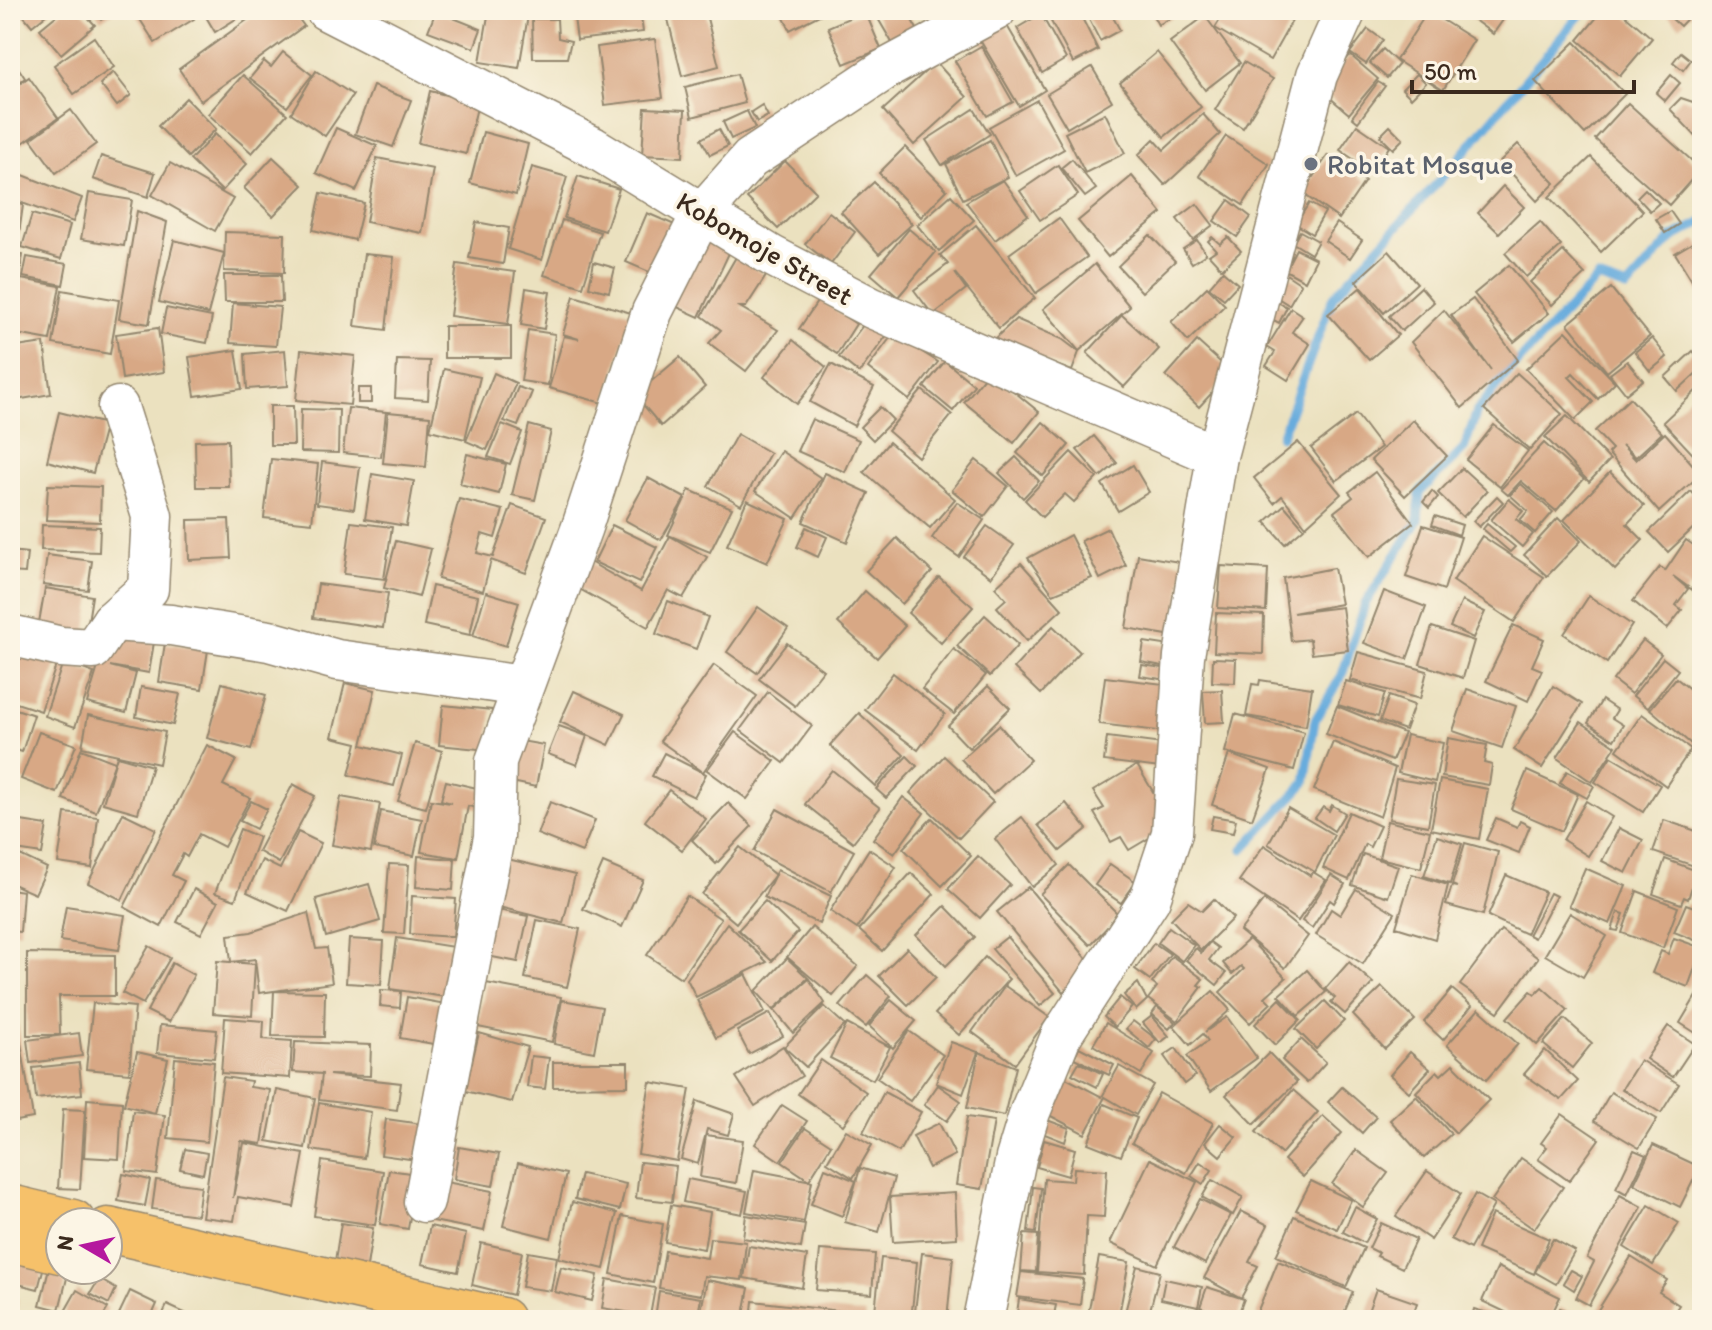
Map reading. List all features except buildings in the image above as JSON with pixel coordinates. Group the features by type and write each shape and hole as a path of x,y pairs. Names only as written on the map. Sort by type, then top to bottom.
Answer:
{"highway":[{"path":"10,1207 44,1215"},
{"path":"124,1234 502,1320"},
{"path":"10,1239 44,1247"},
{"path":"124,1266 362,1320"}],"street":[{"name":"Kobomoje Street","path":"326,10 593,147 772,256 872,308 1217,456"},
{"path":"424,1202 494,837 496,761 582,527 652,312 702,213 750,159 886,69 996,10"},
{"path":"983,1320 1016,1158 1030,1112 1061,1036 1150,899 1172,833 1184,656 1217,456 1317,75 1346,10"},
{"path":"10,635 61,647 93,649 112,621 148,589 152,516 118,407"},
{"path":"112,621 171,625 269,641 337,660 523,686"}],"waterway":[{"path":"1281,437 1333,297 1458,160 1584,10"},
{"path":"1243,849 1305,783 1315,720 1342,675 1365,604 1418,520 1420,492 1464,449 1477,411 1505,376 1598,278 1627,288 1672,238 1702,222"}],"place":[{"name":"Robitat Mosque","path":"1311,164"}]}
